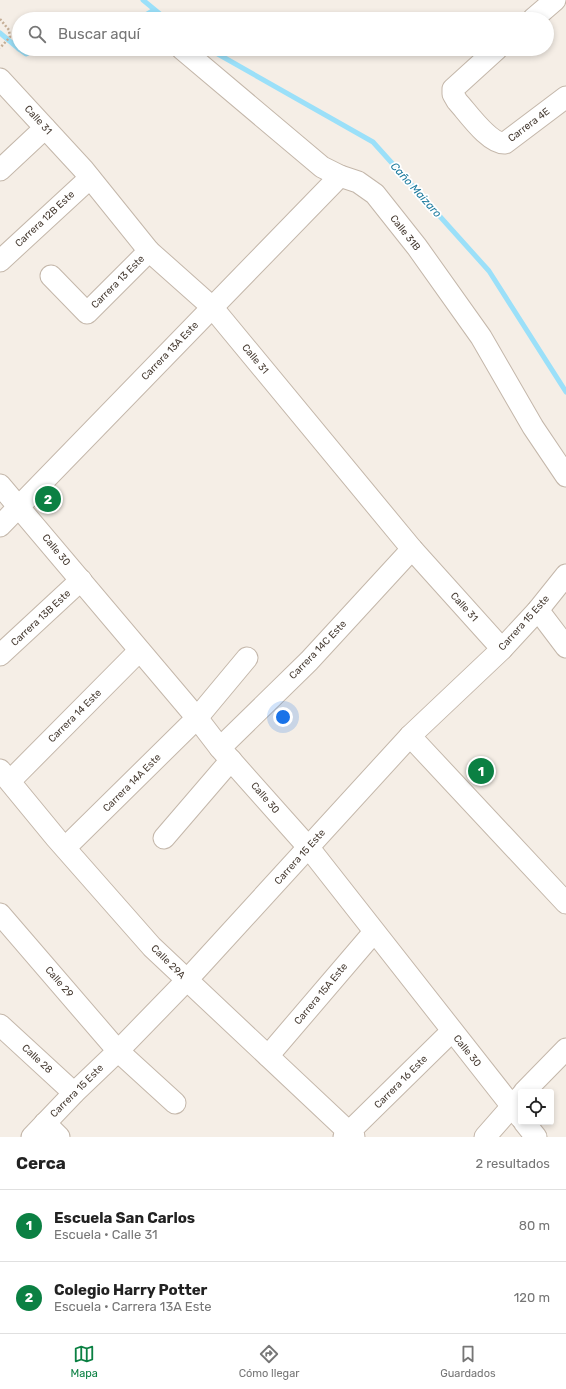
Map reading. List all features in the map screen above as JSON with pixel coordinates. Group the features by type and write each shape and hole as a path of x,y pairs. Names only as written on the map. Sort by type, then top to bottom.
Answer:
{"street":[{"path":"541,12 555,0"},
{"name":"Calle 31B","path":"190,56 322,167 340,176 358,182 375,194 417,247 481,337 533,427 566,476"},
{"name":"Carrera 4E","path":"489,56 457,83 453,89 453,94 457,101 491,138 499,143 505,143 566,97"},
{"name":"Calle 31","path":"0,79 90,178 149,250 212,307 412,549 502,648"},
{"path":"0,170 45,128"},
{"name":"Carrera 13A Este","path":"0,526 340,176"},
{"name":"Carrera 12B Este","path":"0,261 90,178"},
{"name":"Carrera 13 Este","path":"51,276 87,313 149,250"},
{"name":"Calle 30","path":"0,485 139,651 198,718 226,754 309,848 452,1031 518,1101"},
{"name":"Carrera 14C Este","path":"164,838 226,754 412,549"},
{"name":"Carrera 15 Este","path":"46,1132 74,1093 118,1051 186,981 410,736 502,648 538,610 566,575"},
{"name":"Carrera 13B Este","path":"0,655 81,580"},
{"path":"538,610 566,647"},
{"name":"Carrera 14 Este","path":"5,776 139,651"},
{"name":"Carrera 14A Este","path":"66,847 198,718 247,658"},
{"path":"410,736 566,903"},
{"name":"Calle 29A","path":"5,776 152,947 186,981 268,1056 349,1135"},
{"name":"Calle 29","path":"0,914 118,1051 175,1103"},
{"name":"Carrera 15A Este","path":"268,1056 374,932"},
{"name":"Calle 28","path":"0,1025 74,1093"},
{"name":"Carrera 16 Este","path":"349,1135 452,1031"},
{"path":"532,1089 566,1049"},
{"path":"485,1137 518,1105"},
{"path":"526,1125 536,1137"}],"path":[{"path":"0,19 10,30 10,37 0,48"}],"waterway":[{"name":"Caño Maizaro","path":"143,0 158,12"},
{"path":"0,33 12,43"},
{"name":"Caño Maizaro","path":"221,56 373,142 489,271 566,392"}],"place":[{"name":"Colegio Harry Potter","path":"48,499"},
{"name":"Escuela San Carlos","path":"481,771"}]}
